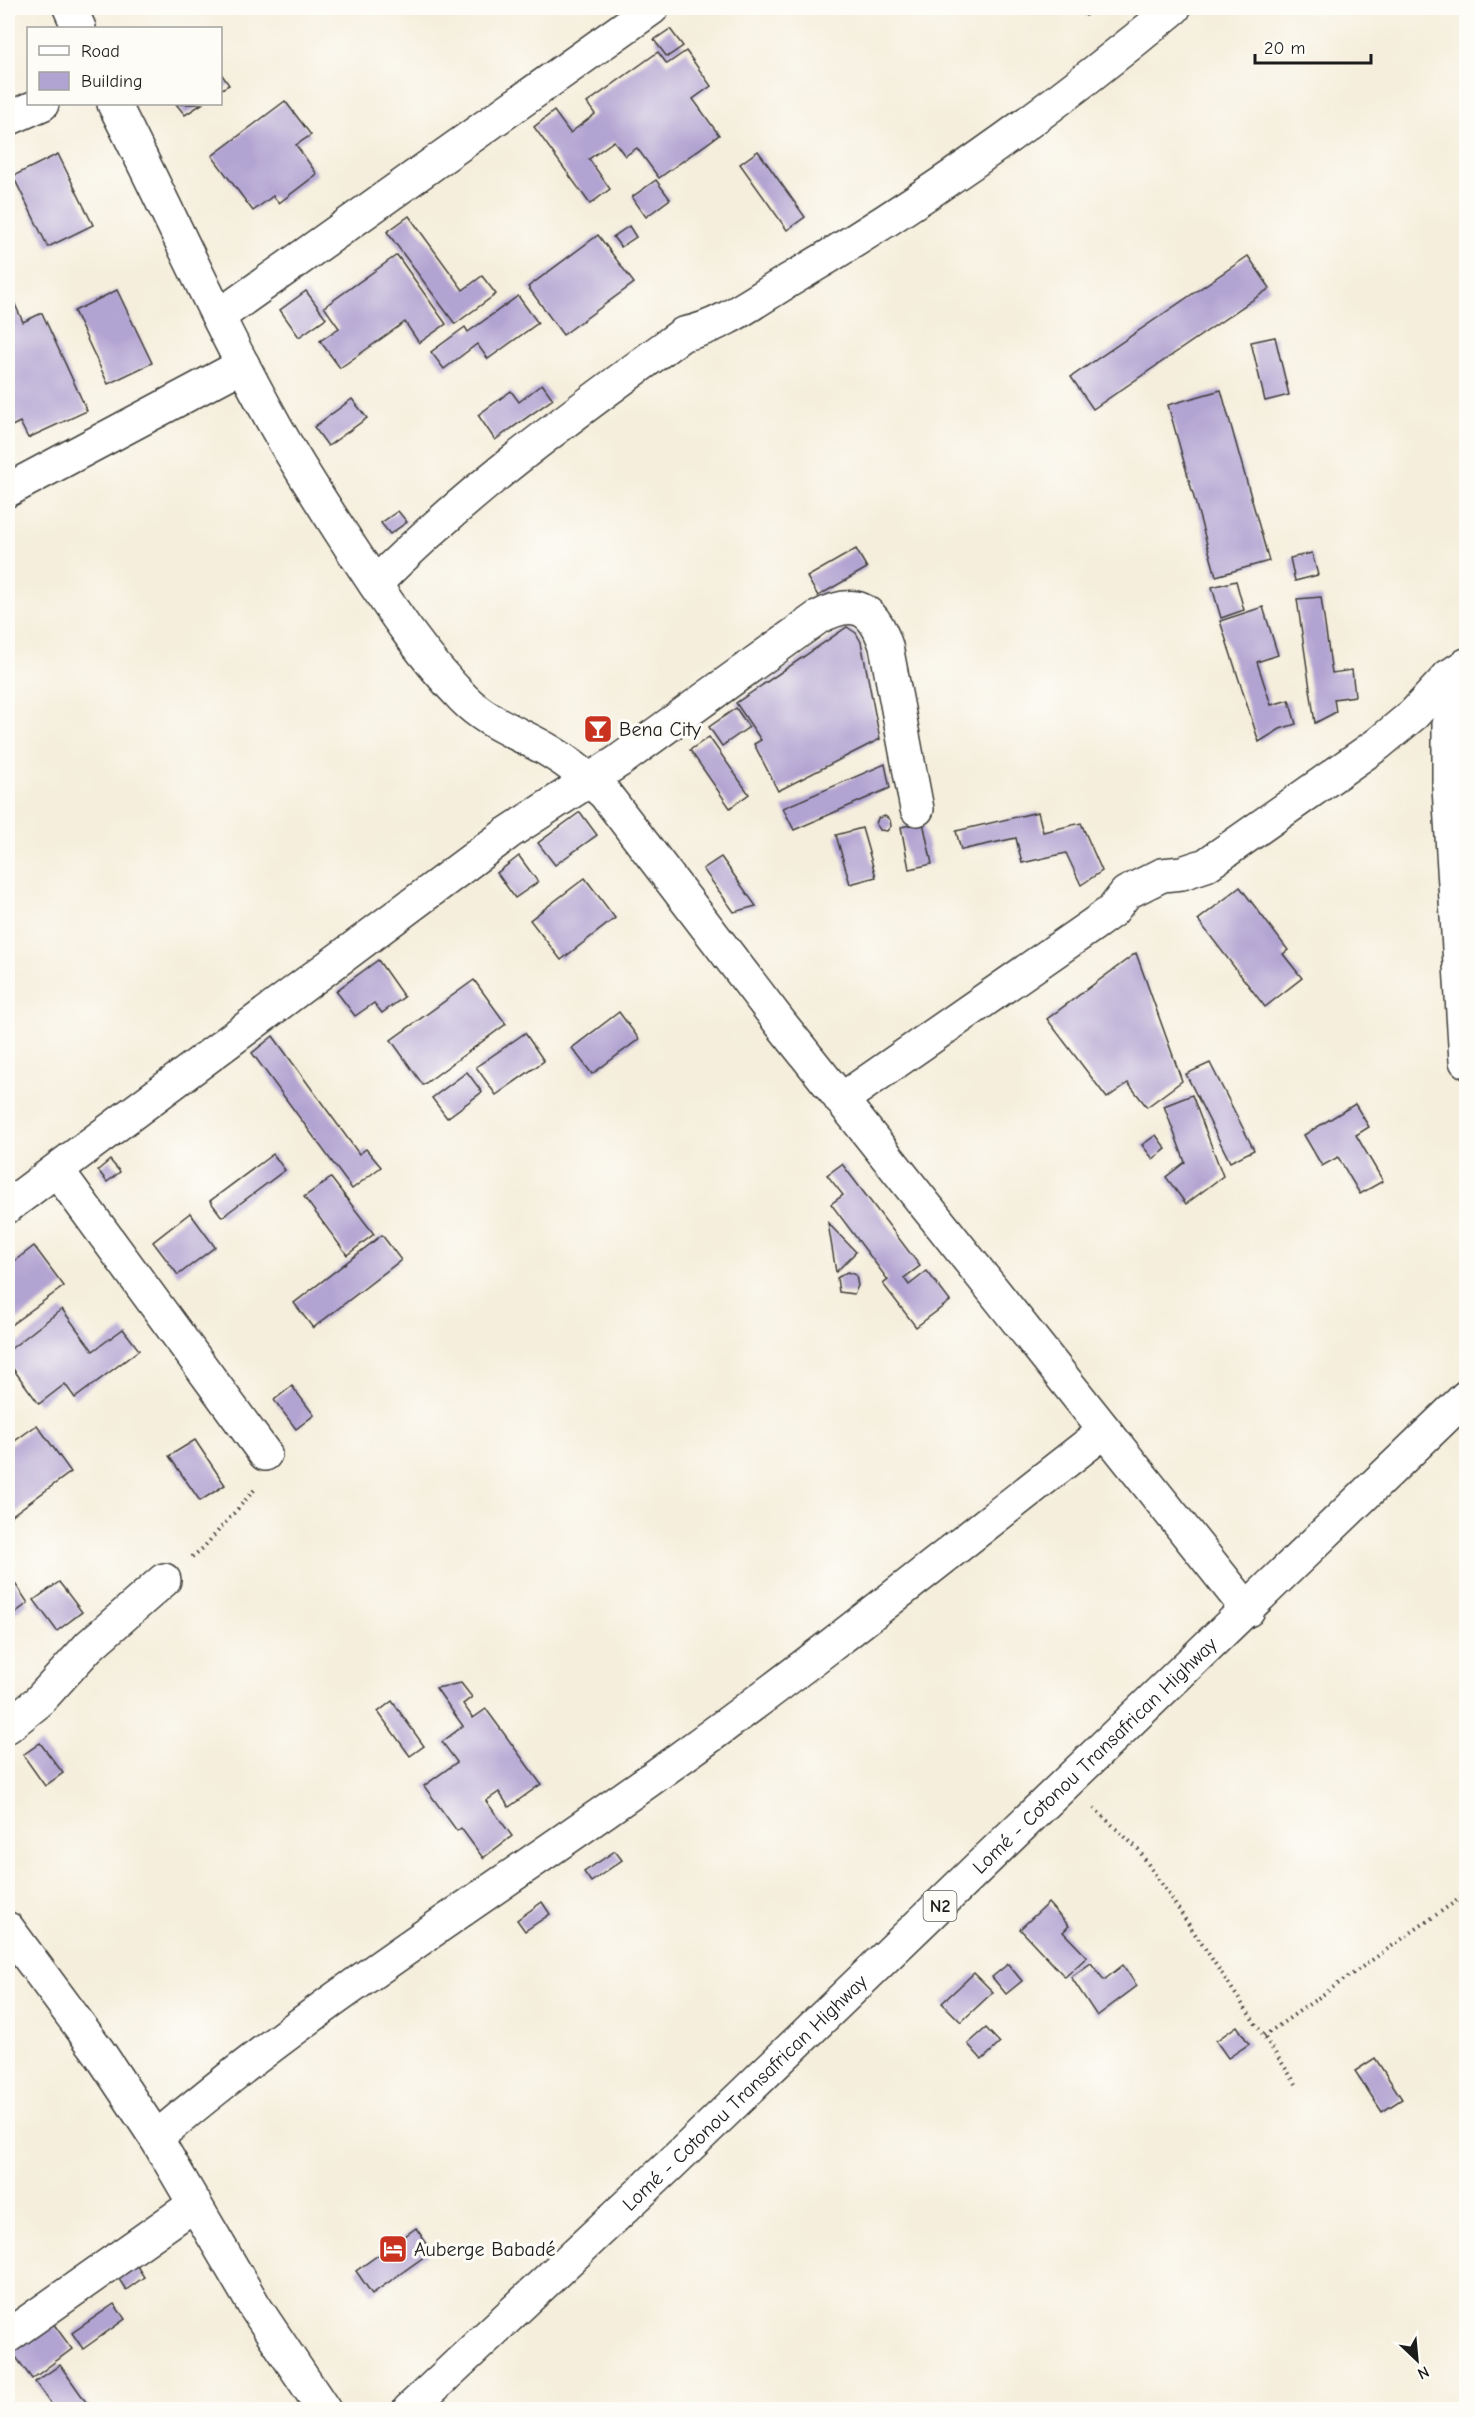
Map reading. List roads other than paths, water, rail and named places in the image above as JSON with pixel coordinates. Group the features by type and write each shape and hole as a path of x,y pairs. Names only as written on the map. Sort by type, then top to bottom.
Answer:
{"main road":[{"path":"70,8 80,27"},
{"path":"219,316 652,8"},
{"path":"375,584 448,513 503,468 683,334 700,331 747,305 909,206 1051,106 1174,8"},
{"path":"8,119 40,105"},
{"path":"114,105 243,365 307,480 430,663 465,701 503,728 552,753 590,780 605,794 840,1100 1248,1610"},
{"path":"8,490 243,365"},
{"path":"8,1206 508,832 590,780 817,618 834,609 862,608 875,619 886,646 917,809"},
{"path":"840,1100 1095,924 1112,911 1126,893 1162,875 1182,873 1206,865 1378,744 1414,714 1458,671"},
{"path":"1458,671 1449,788 1467,1061"},
{"path":"57,1170 265,1454"},
{"name":"Lomé - Cotonou Transafrican Highway","path":"409,2409 680,2155 1467,1397"},
{"path":"156,2138 245,2064 676,1761 820,1653 1105,1431"},
{"path":"8,1726 38,1702 89,1646 164,1580"},
{"path":"8,1929 99,2052 156,2138 255,2307 324,2409"},
{"path":"8,2336 195,2204"}],"place":[{"name":"Bena City","path":"598,729"},
{"name":"Auberge Babadé","path":"393,2249"}]}
